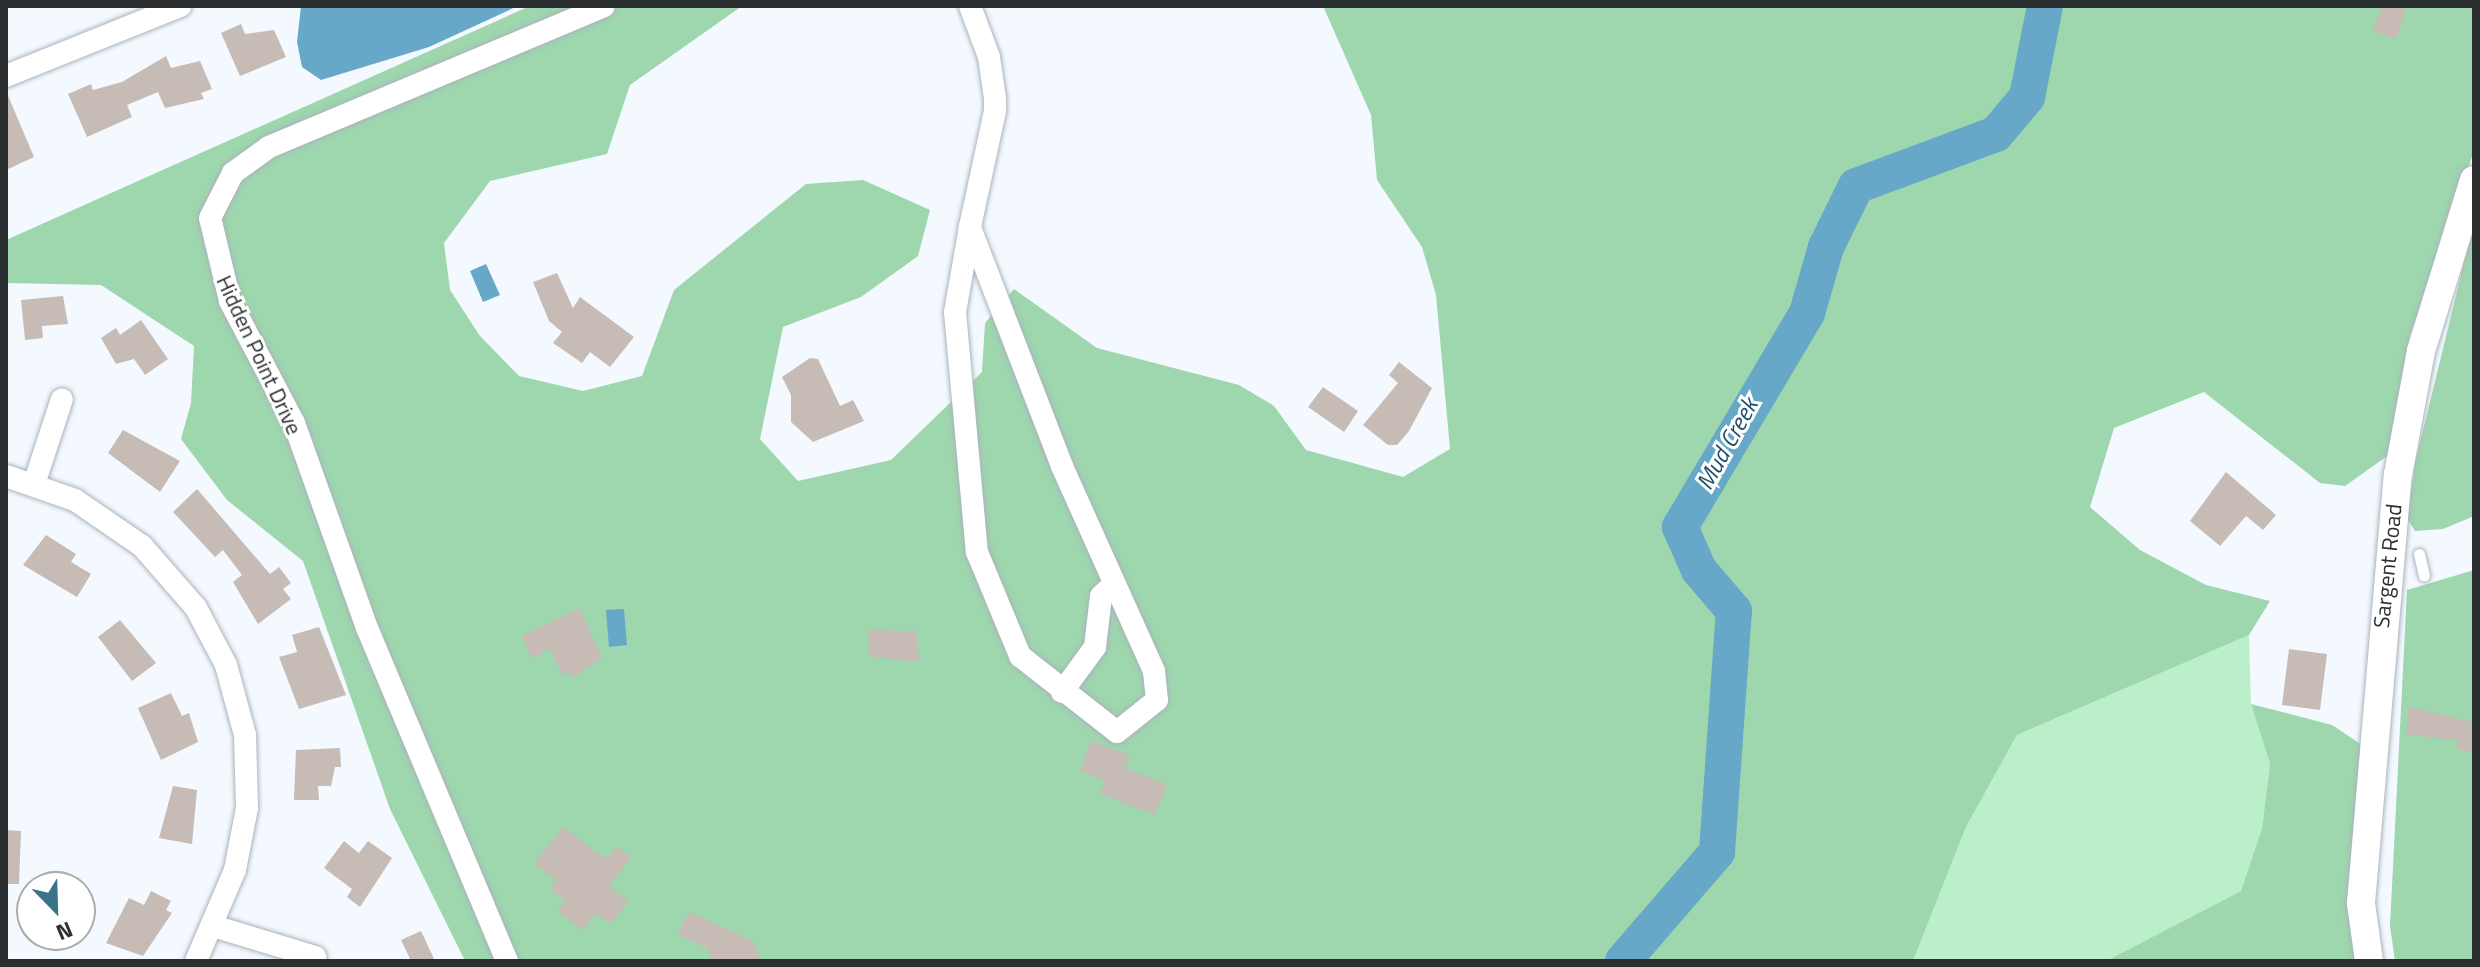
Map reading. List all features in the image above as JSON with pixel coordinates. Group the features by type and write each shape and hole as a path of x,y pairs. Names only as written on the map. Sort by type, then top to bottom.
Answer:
{"street":[{"path":"6,76 180,6"},
{"name":"Hidden Point Drive","path":"507,961 367,628 294,423 230,301 210,218 233,173 269,147 604,6"},
{"path":"970,6 989,57 995,98 980,190 970,227 955,312 977,552 1020,656 1062,692 1117,732 1157,700 1154,671 1114,584 970,227"},
{"name":"Sargent Road","path":"2369,961 2361,903 2398,475 2421,351 2474,180"},
{"path":"34,484 62,399"},
{"path":"6,476 34,484 99,514 156,558 196,608 226,665 245,735 247,808 235,870 196,961"},
{"path":"1062,692 1095,647 1101,596 1114,584"},
{"path":"213,926 315,957"}],"lane":[{"path":"2419,554 2424,575"}],"green space":[{"path":"530,6 742,6 630,85 607,154 490,181 444,243 450,290 480,336 519,376 583,391 642,376 674,290 806,184 863,180 930,210 918,256 861,297 783,327 760,439 798,481 891,460 982,372 985,323 1014,289 1097,348 1239,385 1274,406 1306,450 1403,477 1450,449 1436,295 1422,247 1377,180 1371,115 1323,6 2474,6 2474,151 2409,338 2393,452 2345,486 2320,483 2204,392 2114,428 2090,507 2140,550 2206,585 2270,601 2249,635 2017,735 1966,827 1913,961 465,961 390,809 303,561 227,500 181,439 191,403 194,346 101,285 6,283 6,240"},
{"path":"2474,222 2474,516 2443,529 2415,531 2407,518 2416,459"},
{"path":"2474,570 2474,961 2395,961 2390,926 2407,590"},
{"path":"2249,635 2251,704 2270,764 2262,828 2241,891 2106,961 1913,961 1966,827 2017,735"},
{"path":"2251,704 2332,725 2362,745 2360,961 2106,961 2241,891 2262,828 2270,764"}],"water":[{"path":"301,6 518,6 429,47 321,80 302,67 297,42"},
{"path":"486,264 500,295 483,302 470,271"},
{"path":"624,609 627,645 609,647 606,610"}],"building":[{"path":"2382,6 2407,9 2396,39 2373,31"},
{"path":"241,24 245,34 274,30 286,57 240,76 221,33"},
{"path":"166,56 171,68 200,61 212,89 201,93 204,99 165,108 158,92 127,105 132,117 87,137 68,94 91,84 93,90 122,82"},
{"path":"6,91 34,157 6,170"},
{"path":"557,273 573,308 580,297 634,337 610,367 590,352 582,363 553,343 562,332 549,321 533,282"},
{"path":"63,296 68,324 42,326 43,338 25,340 21,300"},
{"path":"141,320 168,359 145,375 134,359 116,364 101,338 116,328 120,335"},
{"path":"810,358 818,359 840,406 853,400 864,421 813,442 791,422 791,395 782,377"},
{"path":"1399,362 1432,388 1409,431 1397,445 1388,445 1363,425 1398,383 1389,375"},
{"path":"1323,387 1358,411 1344,432 1308,407"},
{"path":"123,430 180,461 160,492 108,453"},
{"path":"2226,472 2276,515 2263,530 2246,516 2220,546 2190,521"},
{"path":"197,489 270,574 279,567 291,583 283,589 291,599 258,624 233,582 242,575 223,550 215,557 173,512"},
{"path":"46,535 76,554 71,562 91,574 77,597 23,565"},
{"path":"580,608 602,658 573,678 570,672 562,675 550,649 532,658 521,636"},
{"path":"120,620 156,663 132,681 98,637"},
{"path":"319,627 346,695 299,709 279,657 297,652 292,635"},
{"path":"868,630 917,631 919,662 869,656"},
{"path":"2289,649 2327,654 2320,710 2282,705"},
{"path":"171,693 182,716 189,713 198,742 161,760 138,708"},
{"path":"2409,707 2474,722 2474,752 2456,749 2457,740 2406,735"},
{"path":"1091,741 1130,755 1125,768 1167,784 1155,815 1100,794 1105,781 1080,771"},
{"path":"340,748 341,767 335,767 331,786 318,786 319,800 294,800 296,750"},
{"path":"173,786 197,790 192,844 159,838"},
{"path":"563,827 608,858 617,846 631,858 609,886 628,901 611,924 596,913 582,930 557,911 565,901 550,889 556,880 534,864"},
{"path":"6,830 21,831 16,884 6,884"},
{"path":"344,841 359,853 368,841 392,858 360,907 347,897 352,889 324,868"},
{"path":"151,891 171,901 166,910 172,913 143,956 106,943 129,898 144,905"},
{"path":"689,912 753,941 761,961 712,961 707,948 677,934"},
{"path":"421,931 435,961 411,961 401,940"}],"waterway":[{"name":"Mud Creek","path":"1623,961 1717,852 1734,611 1699,570 1680,527 1807,313 1826,247 1856,186 1996,134 2027,97 2045,6"}]}
